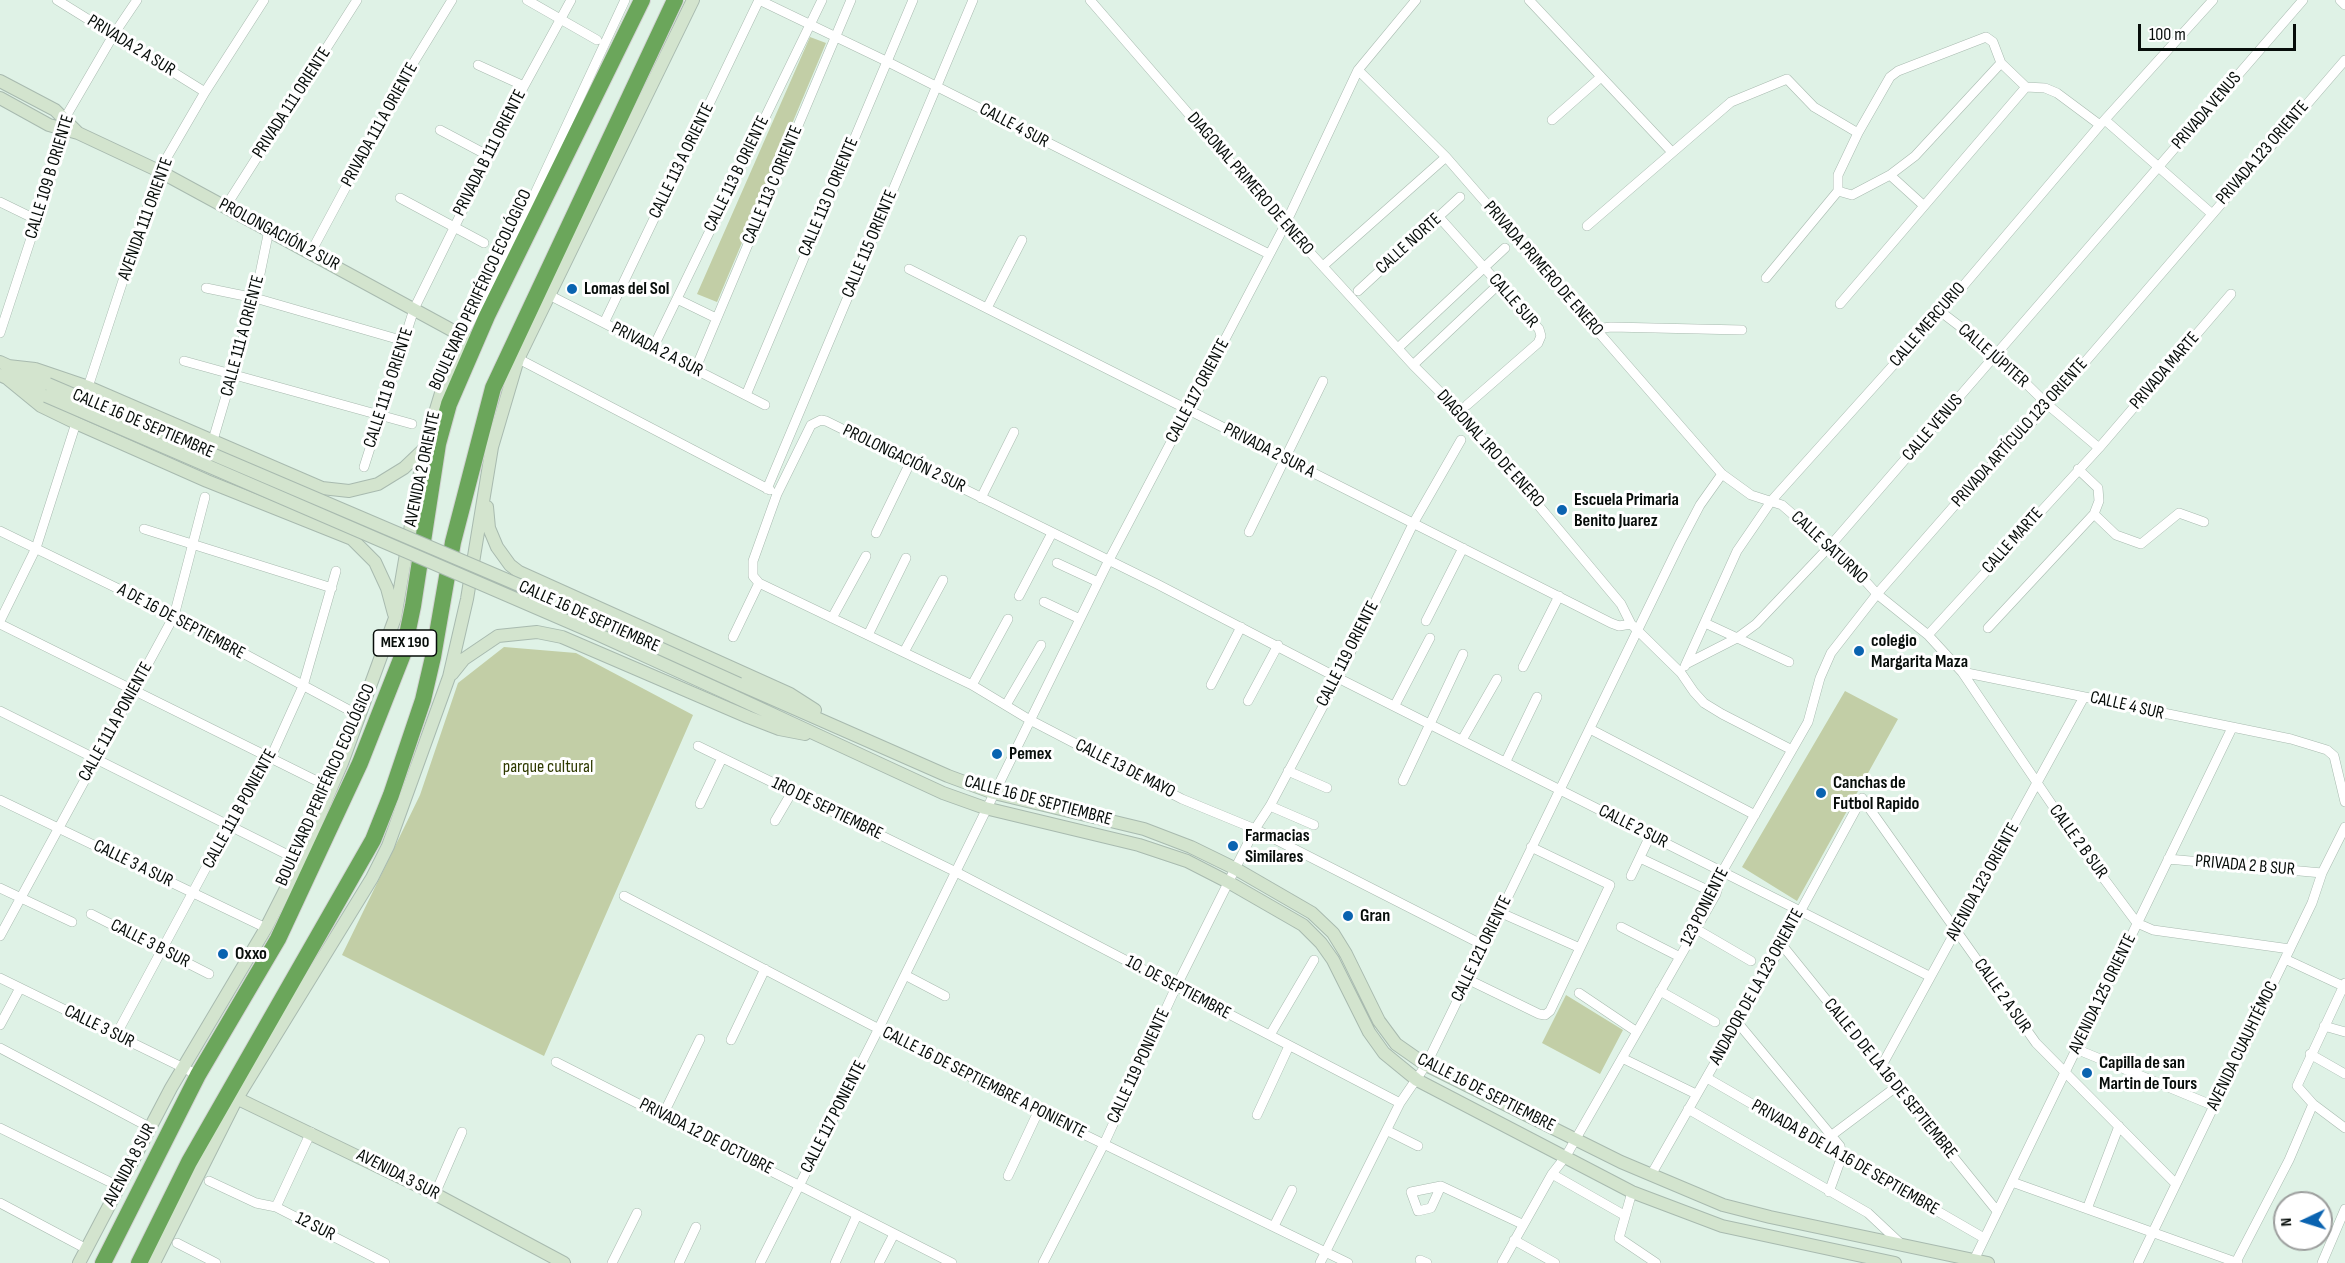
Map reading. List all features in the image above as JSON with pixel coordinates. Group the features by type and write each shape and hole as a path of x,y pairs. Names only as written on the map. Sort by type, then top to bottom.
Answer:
{"highway":[{"name":"BOULEVARD PERIFÉRICO ECOLÓGICO","path":"103,1263 190,1072 278,939 360,763 403,654 413,606 438,444 469,339 642,0"},
{"name":"MEX 190","path":"139,1263 189,1162 232,1096 373,840 392,795 431,668 453,542 493,388 513,356 675,0"}],"main road":[{"path":"154,1263 232,1096 372,878 388,846 449,677 467,599 492,447 513,356 549,295 693,0"},
{"name":"PROLONGACIÓN 2 SUR","path":"0,81 78,133 226,206 469,339"},
{"name":"PROLONGACIÓN 2 SUR","path":"0,98 63,124"},
{"name":"AVENIDA 2 ORIENTE","path":"300,861 360,716 395,618 424,449 445,380 469,339"},
{"path":"4,371 35,369 88,387 322,488 335,491 367,489 378,484 404,468 424,449"},
{"path":"4,371 42,406 76,423 207,481 352,539 375,562 387,588 395,618"},
{"name":"CALLE 16 DE SEPTIEMBRE","path":"4,371 559,617 736,690 842,728 948,776 994,793 1144,829 1191,847 1312,913 1333,933 1379,1021 1396,1044 1426,1065 1651,1175 1733,1208 1988,1263"},
{"path":"486,488 492,537 502,556 519,572 790,694 842,728"},
{"path":"449,677 464,659 498,636 537,632 562,637 779,729 829,740"},
{"name":"CALLE 16 DE SEPTIEMBRE","path":"736,690 829,740 943,793 985,808 1139,845 1187,861 1230,883 1302,925 1322,943 1333,960 1368,1032 1384,1053 1417,1080 1632,1192 1722,1226 1895,1263"},
{"name":"AVENIDA 8 SUR","path":"80,1263 149,1127 190,1072 300,861"},
{"name":"AVENIDA 3 SUR","path":"232,1096 311,1132 435,1194 564,1263"}],"street":[{"name":"PRIVADA 2 A SUR","path":"57,0 205,92"},
{"name":"CALLE 109 B ORIENTE","path":"0,333 37,220 63,124 114,34 137,0"},
{"name":"AVENIDA 111 ORIENTE","path":"88,387 159,171 205,92 264,0"},
{"name":"PRIVADA 111 ORIENTE","path":"226,206 357,0"},
{"name":"PRIVADA 111 A ORIENTE","path":"311,252 406,75 452,0"},
{"path":"527,0 597,40"},
{"name":"PRIVADA B 111 ORIENTE","path":"414,309 524,86 571,0"},
{"name":"AVENIDA 2 ORIENTE","path":"469,339 625,0"},
{"name":"CALLE 4 SUR","path":"759,0 836,36 1269,254"},
{"name":"CALLE 113 A ORIENTE","path":"604,323 759,0"},
{"name":"CALLE 113 B ORIENTE","path":"654,348 822,0"},
{"name":"CALLE 113 C ORIENTE","path":"695,370 851,0"},
{"name":"CALLE 113 D ORIENTE","path":"746,395 913,0"},
{"name":"CALLE 115 ORIENTE","path":"767,489 973,0"},
{"name":"DIAGONAL PRIMERO DE ENERO","path":"1090,0 1285,225 1413,365"},
{"name":"CALLE 117 ORIENTE","path":"985,808 1109,560 1285,225 1358,69 1416,0"},
{"path":"1529,0 1671,151"},
{"name":"CALLE MERCURIO","path":"1681,673 1737,551 1772,500 1941,312 2103,122 2213,0"},
{"name":"PRIVADA VENUS","path":"2158,167 2303,0"},
{"path":"2340,0 2345,5"},
{"path":"1766,278 1838,191 1838,175 1883,87 1898,71 1980,37 1986,37 1993,42 2001,63 2026,87 2045,88 2057,93 2103,122 2211,213"},
{"name":"PRIVADA 123 ORIENTE","path":"2211,213 2345,60"},
{"path":"1838,191 1852,195 1890,175 1916,156 2001,63"},
{"path":"478,65 524,86"},
{"name":"PRIVADA PRIMERO DE ENERO","path":"1358,69 1446,157 1722,474"},
{"path":"1552,120 1601,77"},
{"path":"1587,226 1671,151 1731,102 1787,79 1814,107 1858,133"},
{"path":"1840,304 2026,87"},
{"path":"440,130 489,156"},
{"path":"1323,266 1446,157"},
{"name":"CALLE VENUS","path":"1686,664 1737,638 1756,624 1830,546 2158,167"},
{"path":"1890,175 1923,205"},
{"name":"CALLE NORTE","path":"1358,291 1460,197"},
{"path":"400,198 484,243"},
{"path":"0,202 37,220"},
{"name":"PRIVADA ARTÍCULO 123 ORIENTE","path":"1831,653 1877,594 1961,498 2048,405 2211,213"},
{"name":"CALLE SUR","path":"1438,217 1539,329 1541,336 1538,343 1467,405"},
{"name":"CALLE 111 A ORIENTE","path":"213,440 255,298 269,230"},
{"path":"987,308 1022,240"},
{"path":"1398,348 1505,248"},
{"name":"PRIVADA 2 SUR A","path":"909,269 1611,623 1634,628"},
{"path":"1413,365 1499,284"},
{"path":"206,288 255,298 404,341"},
{"name":"PRIVADA MARTE","path":"2099,448 2231,294"},
{"name":"PRIVADA 2 A SUR","path":"549,295 765,405"},
{"path":"677,299 716,318"},
{"name":"CALLE 111 B ORIENTE","path":"364,466 414,309"},
{"name":"CALLE JÚPITER","path":"1941,312 1996,354 2048,405 2099,448"},
{"path":"1596,329 1611,327 1742,330"},
{"path":"513,356 777,495 753,561 753,576 759,583 733,637"},
{"path":"184,361 412,424"},
{"name":"DIAGONAL 1RO DE ENERO","path":"1413,365 1462,414 1535,498 1621,604 1634,628 1681,673"},
{"path":"1249,532 1323,381"},
{"name":"PROLONGACIÓN 2 SUR","path":"777,495 804,434 811,425 821,420 1109,560 1278,645 1338,678"},
{"path":"76,423 36,548 0,622 331,788"},
{"path":"981,498 1014,432"},
{"name":"CALLE 119 ORIENTE","path":"1236,870 1255,829 1270,806 1338,678 1414,522 1461,440"},
{"name":"CALLE MARTE","path":"1928,635 2099,448"},
{"path":"876,533 910,463"},
{"path":"1988,628 2094,514 2099,501 2098,488 2078,469"},
{"name":"CALLE SATURNO","path":"1722,474 1750,495 1782,505 1830,546 1877,594 1928,635"},
{"name":"CALLE 121 ORIENTE","path":"1320,1263 1400,1103 1426,1065 1590,729 1634,628 1700,505 1722,474"},
{"name":"CALLE 111 A PONIENTE","path":"0,936 174,616 205,497"},
{"path":"2094,514 2116,535 2141,544 2179,513 2204,522"},
{"path":"144,529 192,546 332,588"},
{"name":"A DE 16 DE SEPTIEMBRE","path":"0,531 174,616 360,716"},
{"path":"1019,596 1052,533"},
{"path":"1426,621 1463,548"},
{"path":"832,618 866,556"},
{"path":"868,635 906,558"},
{"path":"1057,563 1098,582"},
{"name":"CALLE 111 B PONIENTE","path":"116,1035 194,894 229,825 270,759 303,686 336,571"},
{"path":"904,652 943,580"},
{"name":"CALLE 13 DE MAYO","path":"759,583 972,685 1030,720 1182,799 1255,829 1483,945"},
{"path":"1523,668 1559,596"},
{"path":"1044,602 1080,619"},
{"path":"972,685 1008,619"},
{"path":"1705,623 1789,662"},
{"path":"1211,685 1241,627"},
{"name":"CALLE 2 B SUR","path":"1928,635 1962,672 2037,785 2137,923"},
{"path":"1395,705 1430,638"},
{"path":"1006,705 1041,645"},
{"path":"1248,701 1278,645"},
{"name":"123 PONIENTE","path":"1502,1263 1522,1224 1552,1174 1566,1156 1716,894 1722,872 1813,709 1820,678 1831,653"},
{"path":"1403,781 1463,654"},
{"name":"CALLE 4 SUR","path":"1962,672 2291,739 2327,750 2334,756 2345,802"},
{"path":"1681,673 1704,702 1792,750"},
{"name":"CALLE 2 SUR","path":"1338,678 1929,976"},
{"path":"1462,740 1497,679"},
{"path":"1506,761 1537,697"},
{"name":"AVENIDA 123 ORIENTE","path":"1881,1067 1929,976 1958,931 2084,697"},
{"path":"0,711 300,861"},
{"name":"AVENIDA 125 ORIENTE","path":"1974,1260 2232,728"},
{"path":"1590,729 1755,815"},
{"name":"1RO DE SEPTIEMBRE","path":"698,746 956,872"},
{"path":"700,804 722,758"},
{"path":"1288,771 1327,788"},
{"path":"775,821 792,792"},
{"name":"CALLE 2 A SUR","path":"1862,798 1958,931 2018,1021 2036,1043 2065,1071"},
{"name":"ANDADOR DE LA 123 ORIENTE","path":"1651,1175 1782,945 1862,798"},
{"name":"CALLE 3 A SUR","path":"0,800 266,928"},
{"path":"1270,806 1314,825"},
{"name":"CALLE 117 PONIENTE","path":"760,1263 878,1030 985,808"},
{"name":"AVENIDA CUAUHTÉMOC","path":"2138,1263 2312,903 2322,873 2345,827"},
{"path":"1631,876 1650,836"},
{"path":"1467,979 1539,1014 1545,1015 1550,1011 1610,885 1531,847"},
{"path":"1640,858 1716,894"},
{"name":"PRIVADA 2 B SUR","path":"2168,859 2322,873"},
{"name":"CALLE 119 PONIENTE","path":"1043,1263 1104,1144 1176,987 1236,870"},
{"name":"1O. DE SEPTIEMBRE","path":"956,872 1400,1103"},
{"path":"0,888 72,922"},
{"name":"CALLE 16 DE SEPTIEMBRE A PONIENTE","path":"624,896 1038,1112 1348,1263"},
{"path":"1499,912 1580,948"},
{"name":"CALLE 3 B SUR","path":"91,915 209,974"},
{"path":"2137,923 2153,930 2290,949"},
{"path":"1622,927 1680,957"},
{"path":"1696,929 1751,961"},
{"name":"CALLE D DE LA 16 DE SEPTIEMBRE","path":"1782,945 1997,1211"},
{"path":"2285,959 2344,985 2297,1086 2313,1104 2345,1128"},
{"path":"1270,1035 1314,960"},
{"path":"731,1040 765,969"},
{"path":"905,975 945,996"},
{"name":"CALLE 3 SUR","path":"0,978 190,1072"},
{"path":"0,1025 20,988"},
{"path":"1660,991 1715,1022"},
{"path":"1579,993 1637,1032"},
{"path":"1737,1023 1840,1146 1842,1156 1829,1192"},
{"path":"2324,1026 2345,1032"},
{"path":"663,1115 700,1039"},
{"path":"1257,1115 1289,1046"},
{"path":"0,1048 149,1127"},
{"path":"2076,1049 2214,1106"},
{"path":"2310,1054 2345,1074"},
{"path":"1622,1058 1696,1094"},
{"name":"PRIVADA 12 DE OCTUBRE","path":"556,1062 952,1263"},
{"path":"2065,1071 2176,1184"},
{"name":"PRIVADA B DE LA 16 DE SEPTIEMBRE","path":"1707,1078 1984,1238"},
{"path":"1821,1143 1896,1087"},
{"path":"2012,1182 2237,1263 2289,1160 2313,1104"},
{"path":"1688,1109 1869,1213 1900,1244"},
{"path":"1008,1176 1038,1112"},
{"path":"2087,1209 2119,1126"},
{"path":"0,1128 118,1186"},
{"path":"435,1194 462,1131"},
{"path":"1388,1131 1418,1146"},
{"path":"276,1207 311,1132"},
{"path":"1552,1174 1624,1215"},
{"name":"12 SUR","path":"209,1180 256,1203 276,1207 385,1263"},
{"path":"1441,1186 1469,1197 1522,1224"},
{"path":"1274,1226 1292,1190"},
{"path":"1632,1192 1618,1235 1656,1263"},
{"path":"0,1203 81,1246"},
{"path":"2322,1263 2345,1209"},
{"path":"612,1263 637,1213"},
{"path":"835,1263 858,1215"},
{"path":"679,1263 696,1227"},
{"path":"879,1263 894,1234"},
{"path":"1514,1240 1555,1263"},
{"path":"177,1243 216,1263"}],"green space":[{"path":"810,37 826,43 717,302 697,294"},
{"name":"parque cultural","path":"504,647 576,653 693,715 544,1056 342,955 420,795 458,683"},
{"name":"Canchas de Futbol Rapido","path":"1845,691 1898,719 1797,901 1742,867"},
{"path":"1566,995 1623,1030 1600,1074 1542,1043"}],"place":[{"name":"Lomas del Sol","path":"572,289"},
{"name":"Escuela Primaria Benito Juarez","path":"1562,510"},
{"name":"colegio Margarita Maza","path":"1859,651"},
{"name":"Pemex","path":"997,754"},
{"name":"Canchas de Futbol Rapido","path":"1821,793"},
{"name":"Farmacias Similares","path":"1233,846"},
{"name":"Gran","path":"1348,916"},
{"name":"Oxxo","path":"223,954"},
{"name":"Capilla de san Martin de Tours","path":"2087,1073"}]}
